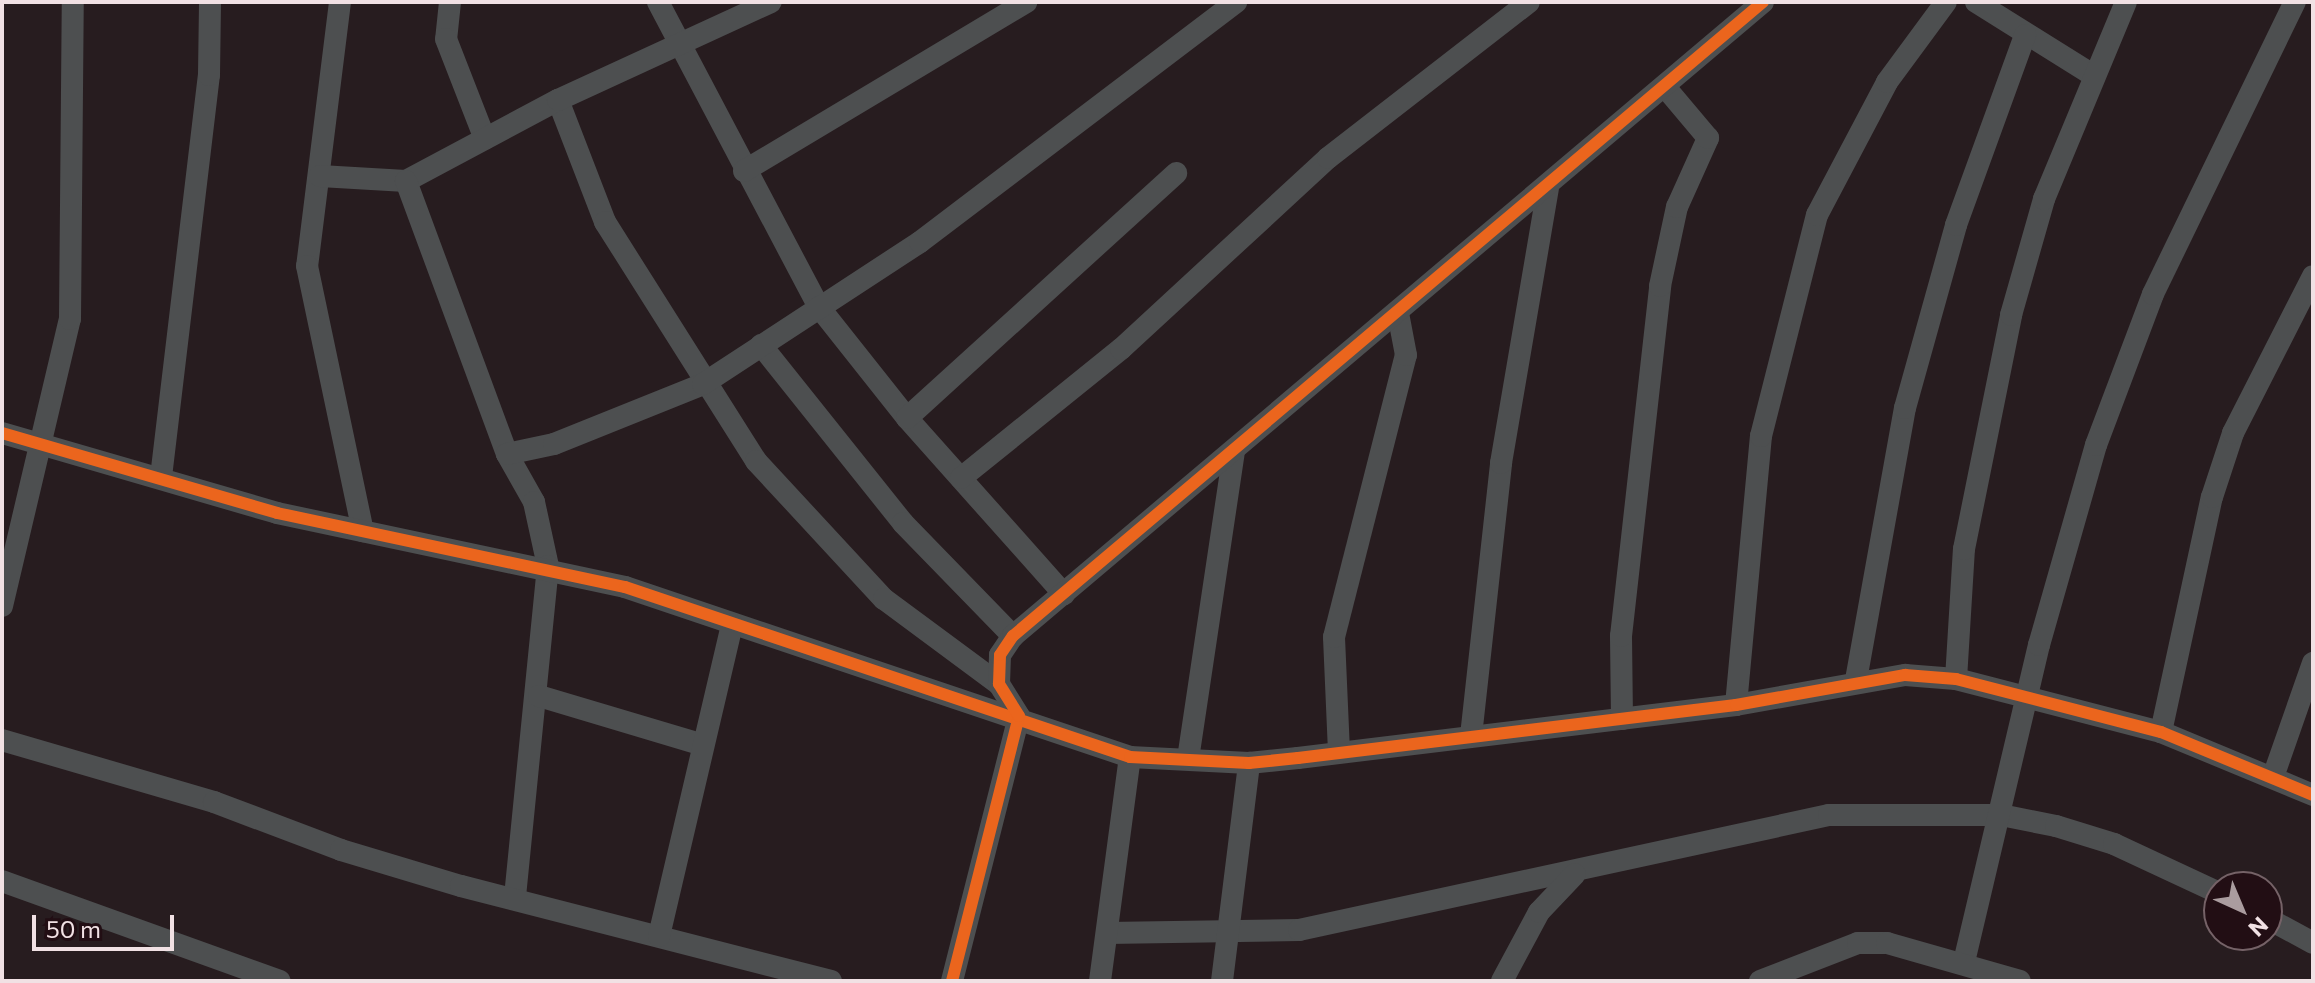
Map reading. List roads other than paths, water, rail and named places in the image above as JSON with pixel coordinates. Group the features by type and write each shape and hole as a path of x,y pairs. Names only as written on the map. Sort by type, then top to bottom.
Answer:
{"street":[{"path":"2,606 38,442 70,319 73,2"},
{"path":"161,477 200,165 210,2"},
{"path":"340,2 307,266 363,531"},
{"path":"450,2 446,39 485,139"},
{"path":"658,2 678,49 819,307 907,418 1064,594"},
{"path":"320,176 406,181 558,100 678,49 771,2"},
{"path":"744,171 1026,2"},
{"path":"507,454 600,428 703,384 920,242 1236,2"},
{"path":"961,478 1131,340 1328,158 1529,2"},
{"path":"999,684 1000,655 1013,636 1548,189 1763,2"},
{"path":"1736,705 1761,436 1817,215 1887,82 1946,2"},
{"path":"1976,2 2093,75"},
{"path":"1956,679 1964,549 2011,315 2044,199 2093,75 2126,2"},
{"path":"1964,962 2028,696 2096,445 2125,367 2295,2"},
{"path":"1856,680 1905,408 1956,225 2025,35"},
{"path":"1622,719 1621,636 1660,286 1677,207 1708,138 1665,87"},
{"path":"558,100 605,222 703,384 756,461 884,599 999,684 1019,716 952,981"},
{"path":"907,418 1176,173"},
{"path":"406,181 507,454 534,502 548,566 539,696 515,899"},
{"path":"1471,736 1496,493 1548,189"},
{"path":"2161,732 2212,497 2233,433 2313,276"},
{"path":"1339,752 1334,637 1406,355 1398,313"},
{"path":"761,345 903,523 1013,636"},
{"path":"2,433 363,531 468,556 548,566 1019,716 1130,757 1249,763 1736,705 1856,680 1956,679 2161,732 2313,795"},
{"path":"1188,759 1234,453"},
{"path":"659,936 732,624"},
{"path":"2273,777 2313,663"},
{"path":"539,696 703,745"},
{"path":"2,740 214,802 341,850 659,936 773,973 831,981"},
{"path":"1100,981 1130,757"},
{"path":"1222,981 1249,763"},
{"path":"1107,933 1299,930 1575,874 1829,815 2001,815 2114,844 2203,886"},
{"path":"1502,981 1539,912 1575,874"},
{"path":"2,881 280,981"},
{"path":"2283,927 2313,943"},
{"path":"1760,981 1858,943 1964,962 2020,981"}]}
